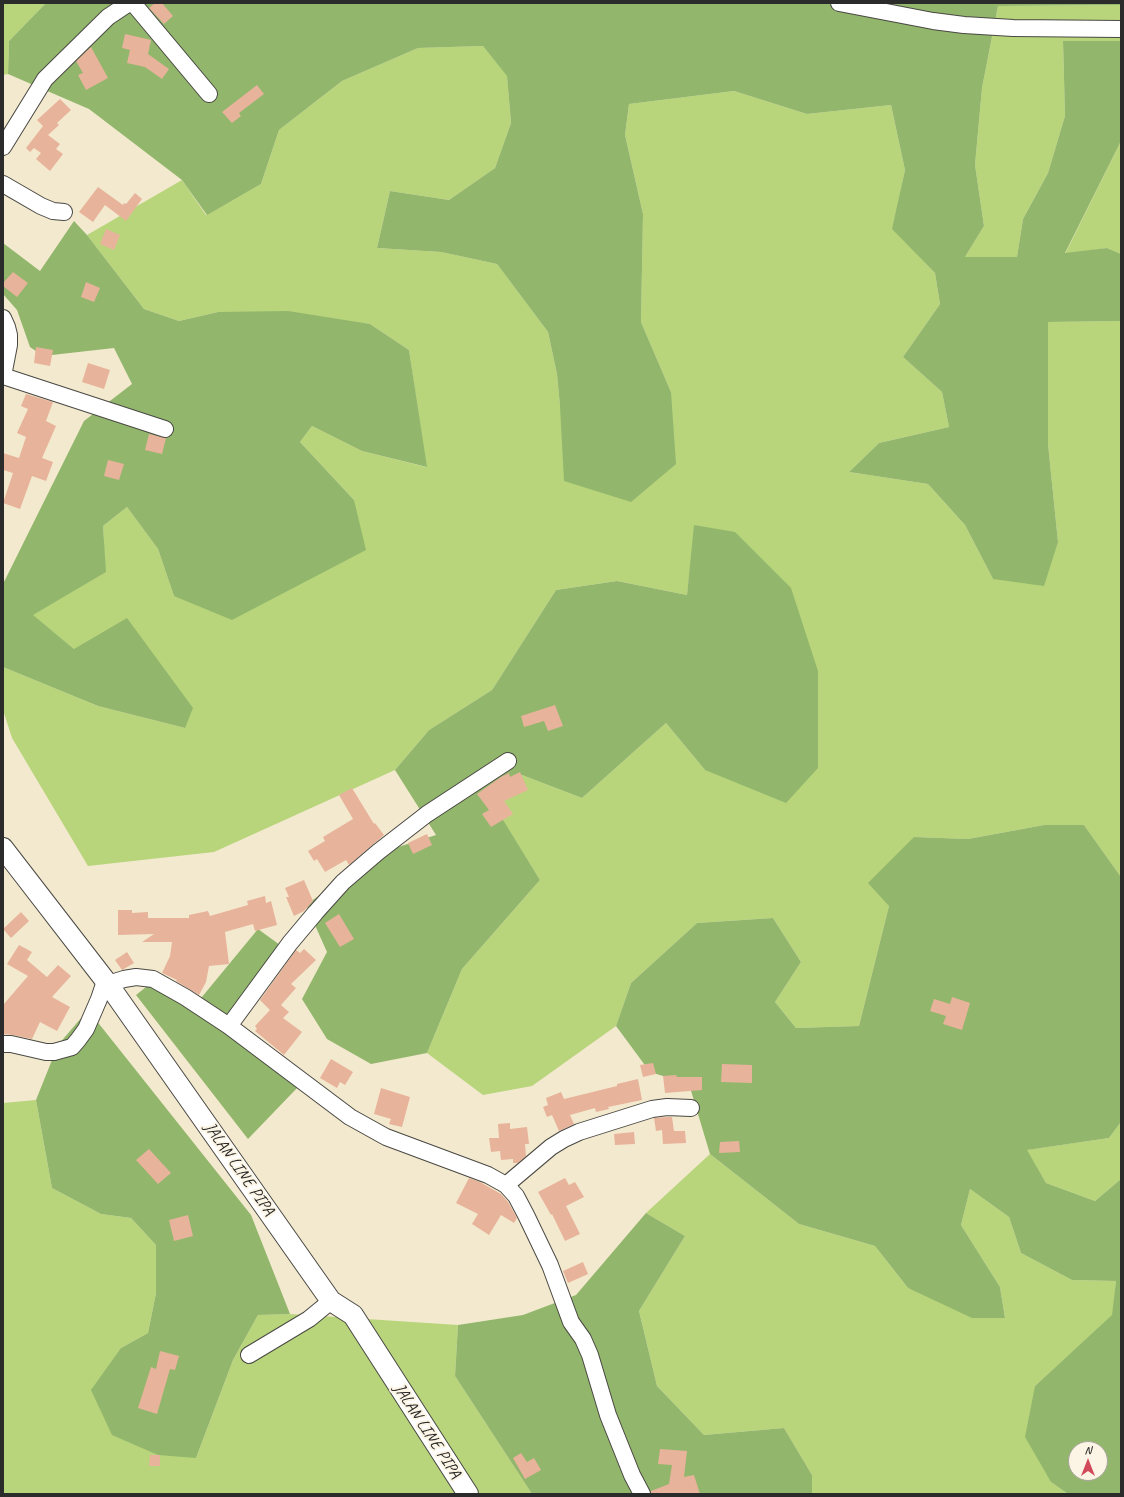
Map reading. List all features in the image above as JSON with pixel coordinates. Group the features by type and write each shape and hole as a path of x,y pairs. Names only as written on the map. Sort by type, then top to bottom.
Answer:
{"main road":[{"name":"JALAN LINE PIPA","path":"3,848 106,982 332,1301 353,1315 468,1494"}],"street":[{"path":"3,147 45,79 108,17 129,3"},
{"path":"133,3 209,94"},
{"path":"840,3 932,21 964,25 1013,28 1121,29"},
{"path":"3,184 41,206 53,211 64,212"},
{"path":"3,318 8,327 9,335 9,345 3,376 165,429"},
{"path":"229,1026 294,938 343,882 378,852 427,814 508,761"},
{"path":"3,1044 11,1044 46,1052 54,1052 72,1047 86,1029 106,982 136,977 153,979 185,997 229,1026 306,1082 350,1117 386,1136 482,1172 506,1185 516,1196 526,1215 550,1265 571,1322 583,1339 590,1355 608,1415 632,1474 642,1494"},
{"path":"506,1185 551,1147 579,1132 652,1109 666,1107 691,1108"},
{"path":"249,1355 309,1319 332,1301"}],"green space":[{"path":"3,3 46,3 9,41 8,74 3,75"},
{"path":"46,3 1121,3 1121,5 998,6 982,88 975,165 984,226 965,257 1017,257 1023,219 1048,173 1065,116 1063,41 1121,41 1121,141 1065,253 1107,248 1121,254 1121,321 1048,322 1048,444 1058,542 1044,586 993,579 965,525 928,484 849,472 879,443 949,427 942,392 903,357 940,304 935,273 892,229 905,170 891,105 807,114 734,91 629,104 625,135 643,214 641,322 671,392 676,464 631,502 564,481 557,374 548,332 497,264 441,252 377,248 390,191 449,200 495,168 511,123 507,76 483,46 418,48 342,81 279,130 261,184 207,215 182,180 89,109 8,74 9,41"},
{"path":"1121,5 1121,41 1063,41 1065,116 1048,173 1023,219 1017,257 965,257 984,226 975,165 982,88 998,6"},
{"path":"483,46 507,75 511,123 495,168 449,200 390,191 377,248 441,252 497,264 548,332 557,374 560,406 671,392 641,322 643,214 625,135 629,104 734,91 807,114 891,105 905,170 893,229 935,273 940,304 903,357 942,392 949,427 879,443 849,472 928,484 965,525 993,579 1058,542 1048,444 1048,322 1121,321 1121,877 1084,825 1044,825 968,839 914,837 889,906 859,1026 796,1028 775,1002 801,962 773,918 697,923 631,983 616,1026 532,1086 483,1095 427,1053 462,969 540,880 483,789 522,775 582,798 666,723 705,770 695,526 687,595 617,581 556,590 492,690 429,730 395,770 214,852 88,866 12,738 3,710 3,667 98,706 185,728 74,649 32,615 105,572 103,526 127,507 158,549 174,596 354,500 300,442 312,426 362,451 426,467 409,350 370,324 218,312 179,321 144,309 87,235 182,180 206,215 261,184 279,130 342,81 418,48"},
{"path":"1121,141 1121,254 1107,248 1065,254"},
{"path":"74,221 87,235 144,309 179,321 218,312 288,311 370,324 409,350 427,467 362,451 312,426 300,442 354,500 366,550 232,620 174,596 158,549 127,507 103,526 106,572 33,615 74,649 127,618 193,708 185,728 98,706 3,667 3,584 84,421 132,384 114,348 43,356 30,347 17,310 3,294 3,243 40,271"},
{"path":"694,525 735,532 791,588 818,671 818,768 786,803 705,770 666,723 582,798 522,775 484,789 540,880 462,969 427,1053 371,1064 327,1039 302,999 327,952 306,905 376,854 436,835 395,770 429,730 492,690 556,590 617,581 687,595"},
{"path":"1044,825 1084,825 1121,877 1121,1122 1109,1138 1027,1150 1046,1183 1095,1201 1121,1179 1121,1494 1068,1494 1051,1482 1025,1437 1035,1386 1112,1315 1116,1281 1072,1280 1021,1253 1009,1217 970,1189 961,1225 1000,1287 1005,1318 972,1318 908,1288 875,1246 799,1224 710,1154 689,1084 650,1072 616,1026 631,983 697,923 773,918 801,962 775,1002 796,1028 859,1026 889,906 868,883 914,837 968,839"},
{"path":"258,929 291,953 239,1027 299,1086 248,1139 136,995 156,979 197,1003"},
{"path":"88,1010 251,1215 290,1314 258,1315 233,1360 196,1458 158,1455 112,1435 91,1390 121,1348 148,1333 156,1293 156,1245 131,1218 101,1214 52,1188 36,1100 58,1045"},
{"path":"36,1100 52,1188 101,1214 131,1218 156,1245 156,1293 148,1333 121,1348 196,1458 233,1360 258,1315 290,1314 458,1325 455,1376 532,1494 3,1494 3,1103"},
{"path":"1121,1122 1121,1179 1095,1201 1046,1183 1026,1150 1109,1138"},
{"path":"710,1154 799,1224 875,1246 908,1288 1005,1318 1000,1287 961,1225 970,1189 1009,1217 1021,1253 1072,1280 1116,1281 1113,1315 1035,1386 1051,1482 1068,1494 812,1494 812,1475 784,1428 704,1435 657,1386 639,1311 685,1236 646,1213"},
{"path":"646,1213 685,1236 639,1311 657,1386 704,1435 784,1428 812,1475 812,1494 532,1494 455,1376 458,1325 523,1315 576,1295"}],"building":[{"path":"155,3 162,3 173,16 164,24 149,8"},
{"path":"125,34 151,40 148,54 169,69 162,79 145,67 127,63 130,50 122,48"},
{"path":"91,47 108,78 86,90 78,75 83,73 76,61"},
{"path":"257,85 264,94 239,113 241,116 232,123 222,112"},
{"path":"60,99 71,110 57,123 59,125 48,135 60,144 56,149 63,154 50,171 36,159 41,153 34,148 30,152 26,148 43,126 37,120"},
{"path":"98,187 123,205 124,203 126,204 135,193 142,199 126,221 105,205 93,222 79,212"},
{"path":"106,229 120,235 114,250 100,244"},
{"path":"13,272 28,283 17,297 3,286 3,283"},
{"path":"86,282 100,288 94,302 81,297"},
{"path":"36,347 53,350 50,366 34,363"},
{"path":"88,363 110,370 104,389 82,382"},
{"path":"26,394 53,402 46,421 56,426 42,458 53,462 46,481 32,476 20,509 3,503 13,473 3,470 3,453 19,458 26,437 17,433 28,409 21,406"},
{"path":"149,434 166,438 162,454 145,450"},
{"path":"108,460 124,464 119,480 104,476"},
{"path":"555,705 563,726 548,731 544,721 524,727 521,716"},
{"path":"520,772 528,790 504,801 513,814 491,827 482,814 489,810 477,794 501,777 509,773 510,777"},
{"path":"352,788 374,824 375,823 384,835 349,865 346,860 325,872 317,859 314,861 308,851 325,841 323,837 353,819 339,795"},
{"path":"427,834 432,845 413,854 408,843"},
{"path":"304,880 313,901 304,911 294,916 286,897 289,897 285,888"},
{"path":"265,896 266,903 271,901 277,925 255,931 253,924 225,932 229,964 209,966 206,982 199,995 176,981 177,980 162,973 170,956 172,942 142,942 154,934 118,935 118,910 132,910 132,913 148,912 148,918 189,918 189,915 208,911 210,916 248,905 247,901"},
{"path":"21,912 29,921 11,938 3,929"},
{"path":"339,914 354,939 340,947 325,923"},
{"path":"19,945 32,952 27,960 47,977 58,965 71,976 52,997 70,1007 57,1031 40,1022 32,1039 3,1034 3,1005 28,976 7,964"},
{"path":"304,949 316,960 291,984 296,988 281,1005 289,1012 283,1018 302,1032 284,1055 255,1031 257,1029 255,1026 270,1010 260,1000 296,950 300,953"},
{"path":"127,952 134,963 122,970 115,960"},
{"path":"952,997 970,1003 962,1030 943,1024 946,1016 930,1011 934,999 950,1004"},
{"path":"331,1059 353,1072 345,1085 340,1082 337,1088 320,1078"},
{"path":"653,1063 656,1074 643,1077 640,1065"},
{"path":"722,1064 752,1065 752,1083 721,1082"},
{"path":"676,1075 677,1077 702,1077 702,1090 665,1093 663,1076"},
{"path":"638,1079 642,1100 608,1107 609,1109 596,1112 595,1108 570,1115 574,1124 559,1131 552,1115 547,1117 543,1107 548,1105 546,1098 561,1092 564,1099 617,1086 617,1084"},
{"path":"381,1088 410,1097 402,1127 389,1124 391,1119 374,1114"},
{"path":"672,1117 674,1131 685,1131 686,1143 663,1144 662,1130 656,1131 654,1118"},
{"path":"510,1123 510,1129 527,1127 529,1144 525,1144 526,1156 518,1163 513,1163 513,1159 501,1160 500,1151 491,1152 489,1138 499,1138 498,1124"},
{"path":"634,1132 635,1144 615,1145 614,1134"},
{"path":"739,1141 740,1152 719,1153 720,1142"},
{"path":"149,1149 171,1173 158,1184 136,1160"},
{"path":"469,1178 480,1182 501,1194 508,1202 517,1218 514,1223 501,1215 489,1235 472,1224 478,1214 456,1203"},
{"path":"565,1178 569,1185 575,1182 584,1197 566,1206 580,1234 565,1241 552,1214 551,1215 538,1192"},
{"path":"188,1215 193,1236 174,1241 169,1220"},
{"path":"583,1262 588,1274 568,1283 563,1271"},
{"path":"160,1351 179,1356 175,1370 170,1369 157,1414 138,1408 151,1367 156,1369"},
{"path":"660,1449 687,1451 684,1477 694,1475 700,1494 651,1494 651,1491 669,1484 672,1465 658,1464"},
{"path":"521,1453 527,1462 534,1458 541,1470 525,1479 513,1458"},
{"path":"150,1455 160,1455 160,1466 149,1466"}]}
